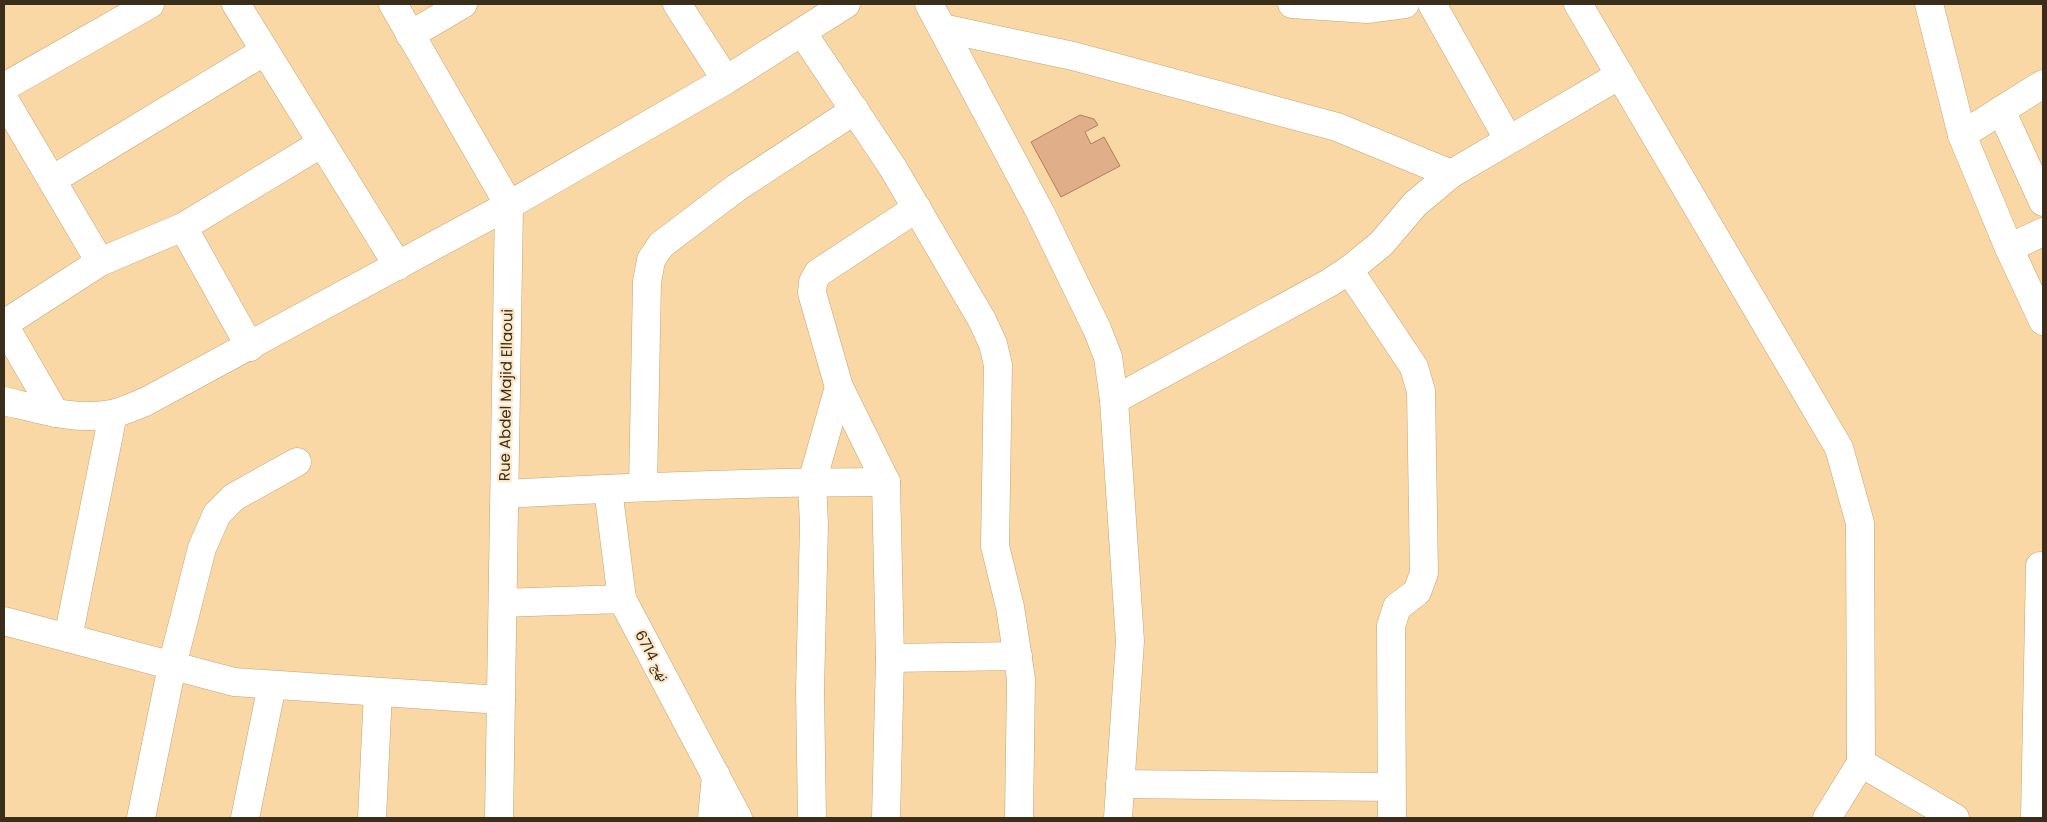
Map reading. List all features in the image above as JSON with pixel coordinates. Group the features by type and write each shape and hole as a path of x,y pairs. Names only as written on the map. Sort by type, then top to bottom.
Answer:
{"street":[{"path":"4,87 150,4"},
{"path":"236,4 398,266"},
{"path":"393,4 509,205"},
{"path":"410,35 463,4"},
{"path":"677,4 726,80"},
{"path":"4,401 55,413 95,416 113,414 145,402 250,347 509,205 726,80 846,4"},
{"path":"929,4 1040,212 1097,329 1108,357 1114,400 1130,641 1118,818"},
{"path":"1292,4 1367,8 1405,4"},
{"path":"1432,4 1508,139"},
{"path":"1578,4 1839,448 1860,523 1861,763 1827,818"},
{"path":"1928,4 1962,135 2009,248 2043,322"},
{"path":"942,28 1074,56 1337,127 1451,174"},
{"path":"802,32 893,168 982,320 993,344 998,365 995,546 1010,607 1021,679 1019,818"},
{"path":"52,180 265,51"},
{"path":"1114,400 1349,270 1381,244 1414,204 1451,174 1620,75"},
{"path":"1962,135 2043,84"},
{"path":"4,99 100,262"},
{"path":"643,487 647,282 651,260 661,244 736,188 855,110"},
{"path":"2000,110 2043,202"},
{"path":"55,413 4,325 100,262 184,227 322,143"},
{"name":"Rue Abdel Majid Ellaoui","path":"499,818 509,205"},
{"path":"886,818 890,658 886,482 839,387 812,293 813,282 818,273 917,208"},
{"path":"184,227 250,347"},
{"path":"2009,248 2043,232"},
{"path":"1349,270 1414,367 1421,391 1424,574 1417,592 1397,607 1391,626 1392,818"},
{"path":"812,818 810,690 814,525 812,482 839,387"},
{"path":"68,638 113,414"},
{"path":"141,818 172,666 202,548 217,514 234,497 297,462"},
{"path":"505,494 643,487 812,482 886,482"},
{"path":"504,602 622,598 608,489"},
{"path":"2035,818 2040,566"},
{"name":"نهج 6714","path":"622,598 738,818"},
{"path":"4,621 234,682 501,700"},
{"path":"890,658 1018,656"},
{"path":"245,818 272,685"},
{"path":"372,818 378,692"},
{"path":"1861,763 1955,818"},
{"path":"712,818 716,774"},
{"path":"1120,784 1392,787"}],"building":[{"path":"1080,115 1094,119 1098,125 1085,132 1091,144 1104,137 1120,166 1061,197 1031,142"}]}
